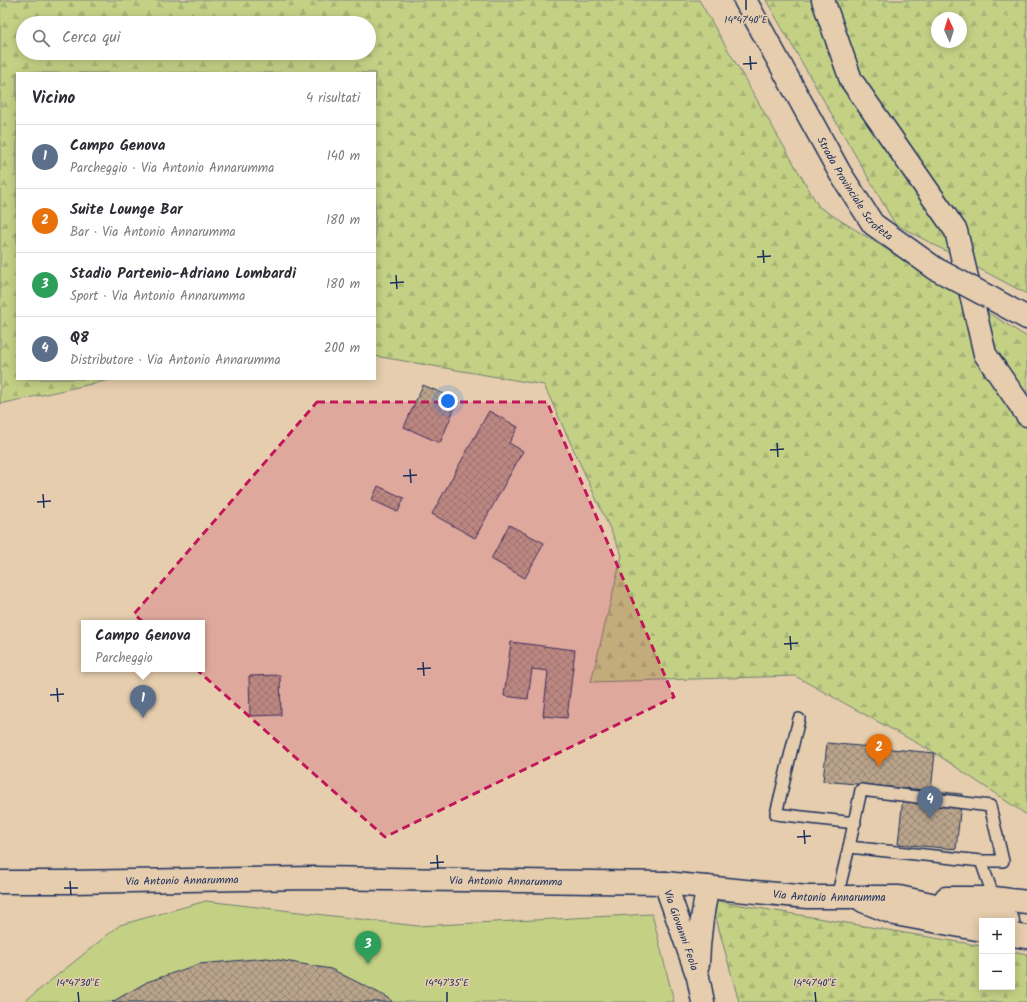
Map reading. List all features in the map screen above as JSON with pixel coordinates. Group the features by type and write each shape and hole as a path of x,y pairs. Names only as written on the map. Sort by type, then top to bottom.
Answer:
{"main road":[{"name":"Strada Provinciale Scrofeta","path":"745,0 840,173 873,224 936,269 1027,318"},
{"path":"823,0 851,80 956,231 985,354 1027,415"},
{"name":"Via Antonio Annarumma","path":"0,882 101,882 313,878 665,883 808,898 899,897 994,918"},
{"name":"Via Giovanni Feola","path":"665,883 698,977 703,1002"},
{"name":"Via Giovanni Feola","path":"698,977 699,937 702,912 708,887"},
{"path":"845,897 895,914 979,929"},
{"path":"899,897 994,898 1027,902"},
{"path":"1015,922 1027,924"},
{"path":"1015,936 1027,938"}],"lane":[{"path":"799,719 776,814 855,823"},
{"path":"845,897 849,847 861,790 990,806 1003,861 849,847"},
{"path":"980,860 994,898"}],"highlighted area":[{"path":"317,402 547,402 674,697 385,837 134,614"}],"green space":[{"path":"0,0 699,0 819,207 1027,337 1027,815 935,753 795,676 591,682 622,555 544,385 376,356 376,72 16,72 16,380 109,380 0,404"},
{"path":"766,0 1027,0 1027,294 895,224"},
{"path":"711,900 979,945 979,990 1015,990 1015,952 1027,954 1027,1002 739,1002"},
{"path":"206,901 417,926 652,914 674,1002 24,1002 120,925"}],"building":[{"path":"423,385 458,400 440,443 404,427"},
{"path":"489,411 518,427 509,443 523,451 475,538 432,514"},
{"path":"378,486 404,498 398,512 372,500"},
{"path":"509,525 544,543 525,578 491,559"},
{"path":"511,642 575,650 567,718 543,716 548,671 532,669 528,699 504,696"},
{"path":"280,675 281,715 250,716 249,676"},
{"path":"827,743 935,753 931,791 823,781"},
{"path":"904,788 962,794 956,849 898,844"},
{"path":"267,958 331,969 389,998 392,1002 112,1002 147,982 199,964"}],"place":[{"name":"Campo Genova","path":"143,718"},
{"name":"Suite Lounge Bar","path":"879,767"},
{"name":"Q8","path":"930,819"},
{"name":"Stadio Partenio-Adriano Lombardi","path":"368,964"}]}
